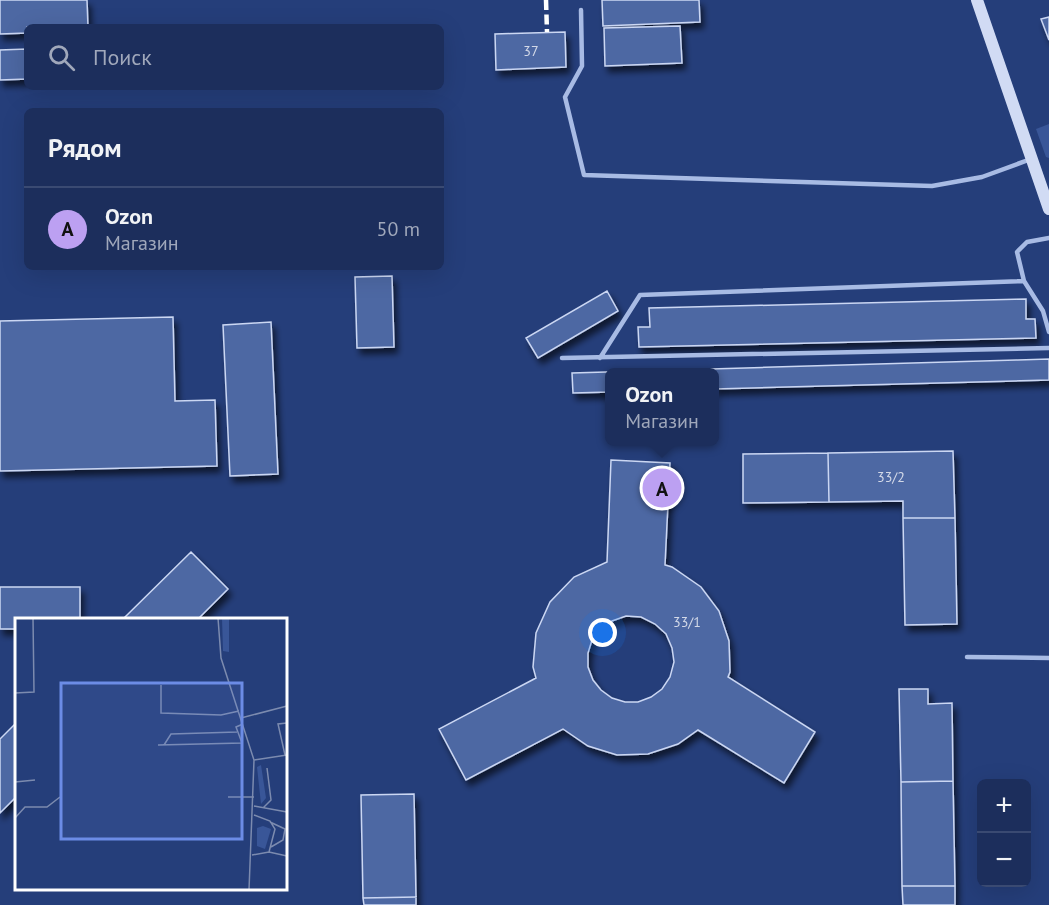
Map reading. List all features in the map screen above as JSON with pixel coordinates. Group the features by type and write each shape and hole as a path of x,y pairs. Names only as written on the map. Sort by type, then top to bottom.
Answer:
{"main road":[{"path":"977,0 1048,205"}],"lane":[{"path":"580,10 582,66 565,97 584,175 932,186 982,177 1031,159"},
{"path":"1049,238 1027,242 1017,252 1024,281 1043,311 1049,332"},
{"path":"600,358 640,295 1024,281"},
{"path":"562,358 1049,348"},
{"path":"968,657 1049,658"}],"shaded area":[{"path":"1049,124 1049,158 1046,157 1036,129"}],"building":[{"path":"0,0 87,0 88,24 24,24 24,33 0,34"},
{"path":"602,0 699,0 700,22 603,26"},
{"path":"1049,17 1049,40 1041,19"},
{"path":"680,26 682,63 605,66 604,28"},
{"path":"565,32 566,67 496,70 495,34"},
{"path":"24,49 24,79 0,80 0,50"},
{"path":"392,276 394,347 357,348 355,277"},
{"path":"607,291 618,311 538,358 526,338"},
{"path":"1026,299 1026,319 1035,319 1036,338 639,347 638,327 650,327 649,308"},
{"path":"173,317 175,401 215,400 217,466 0,471 0,321"},
{"path":"271,322 278,474 230,476 223,325"},
{"path":"1049,359 1049,380 719,389 719,369"},
{"path":"605,372 605,392 573,393 572,373"},
{"path":"953,451 955,518 903,518 903,501 829,502 828,453"},
{"path":"828,453 829,502 743,503 743,454"},
{"path":"611,460 670,463 665,565 672,567 701,587 719,611 729,641 730,672 728,677 815,732 784,783 698,730 678,744 648,754 617,755 588,746 563,729 466,780 439,729 536,678 533,667 536,633 550,602 574,577 607,562","holes":["626,616 641,617 655,624 666,634 672,648 674,662 670,677 662,689 638,702 625,702 612,698 593,680 588,667 588,653 592,640 600,629"]},
{"path":"903,518 955,518 957,624 905,625"},
{"path":"191,552 228,589 199,618 124,618"},
{"path":"0,587 80,587 80,618 15,618 15,629 0,629"},
{"path":"899,689 928,689 928,704 952,703 953,781 901,782"},
{"path":"15,724 15,798 0,813 0,739"},
{"path":"953,781 955,886 902,886 901,782"},
{"path":"414,794 416,897 363,898 361,795"},
{"path":"902,886 955,886 955,905 903,905"},
{"path":"416,897 416,905 364,905 363,898"}],"railway":[{"path":"546,0 547,32"}],"place":[{"name":"Ozon","path":"662,488"}]}
